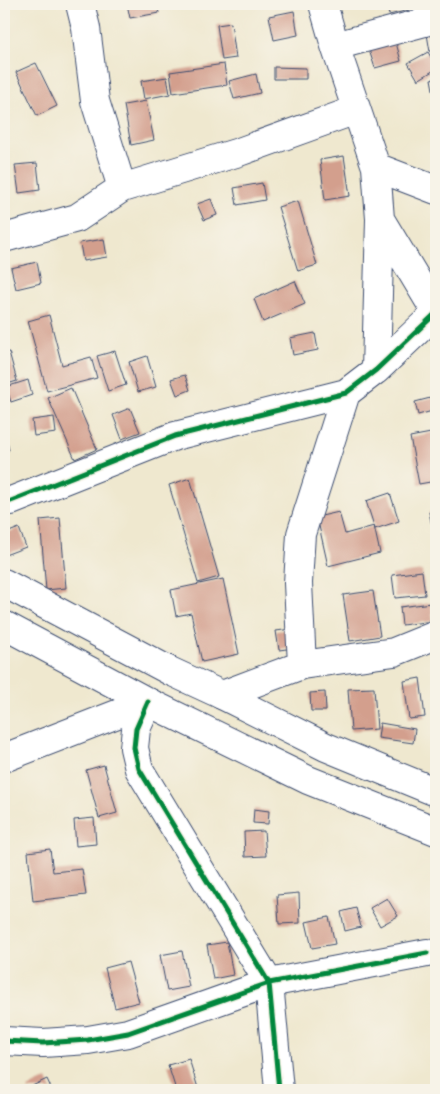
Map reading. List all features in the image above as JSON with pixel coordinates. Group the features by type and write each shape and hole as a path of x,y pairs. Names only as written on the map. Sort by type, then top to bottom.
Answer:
{"street":[{"path":"80,4 86,28 95,101 122,188"},
{"path":"322,4 376,167 380,219 376,370"},
{"path":"335,46 436,19"},
{"path":"4,238 77,218 122,188 239,152 356,110"},
{"path":"376,167 436,190"},
{"path":"12,501 175,436 346,393 376,370 436,312 380,219"},
{"path":"302,665 298,583 301,534 346,393"},
{"path":"4,583 170,672 222,695 326,747 436,792"},
{"path":"4,626 148,702 308,780 436,831"},
{"path":"222,695 302,665 394,652 436,635"},
{"path":"4,758 148,702"},
{"path":"148,702 136,729 134,748 139,769 269,983 279,1090"},
{"path":"4,1041 43,1043 88,1040 128,1034 269,983 427,953"}],"building":[{"path":"127,4 157,4 159,13 130,18"},
{"path":"386,4 408,4 409,10 389,15"},
{"path":"294,11 298,35 274,40 269,16"},
{"path":"231,23 236,58 222,60 217,25"},
{"path":"436,27 436,51 430,52 426,28"},
{"path":"395,39 401,61 375,68 368,47"},
{"path":"428,52 436,69 418,80 408,63"},
{"path":"36,63 57,106 37,116 16,72"},
{"path":"224,64 227,85 173,93 170,72"},
{"path":"274,67 306,68 306,79 274,79"},
{"path":"256,74 260,93 234,99 229,81"},
{"path":"167,77 170,94 144,99 141,81"},
{"path":"436,78 436,100 435,100 431,79"},
{"path":"146,101 154,140 131,145 124,105"},
{"path":"344,156 350,196 325,200 320,160"},
{"path":"37,163 40,190 19,193 15,165"},
{"path":"262,183 265,200 237,205 234,188"},
{"path":"211,199 217,215 204,220 197,204"},
{"path":"298,201 317,265 298,271 278,207"},
{"path":"104,239 107,257 83,261 80,243"},
{"path":"37,262 41,283 16,289 11,268"},
{"path":"295,281 305,304 263,322 254,299"},
{"path":"49,315 62,365 91,357 97,378 47,391 28,321"},
{"path":"315,333 318,350 293,355 290,338"},
{"path":"115,351 126,385 108,391 97,356"},
{"path":"9,352 17,381 4,385 4,353"},
{"path":"147,356 156,387 138,392 129,362"},
{"path":"185,375 190,390 177,395 171,379"},
{"path":"28,380 32,395 11,402 6,387"},
{"path":"71,388 97,449 75,459 48,398"},
{"path":"434,397 436,410 418,415 415,402"},
{"path":"130,408 140,432 122,439 113,415"},
{"path":"54,417 56,433 34,436 32,420"},
{"path":"4,430 9,450 4,451"},
{"path":"436,432 436,481 419,484 410,437"},
{"path":"190,478 219,577 198,583 169,485"},
{"path":"390,493 399,521 375,529 366,501"},
{"path":"436,511 436,540 435,540 429,512"},
{"path":"339,512 345,534 374,526 380,553 328,566 317,517"},
{"path":"60,518 66,588 46,590 40,520"},
{"path":"19,528 26,547 5,555 4,534"},
{"path":"422,571 425,595 395,598 392,575"},
{"path":"223,579 239,654 202,662 191,613 176,616 171,590"},
{"path":"373,591 380,636 350,641 343,595"},
{"path":"431,603 433,621 402,625 400,607"},
{"path":"291,629 294,648 279,650 276,631"},
{"path":"420,678 425,717 409,719 404,681"},
{"path":"374,688 377,729 351,731 348,689"},
{"path":"325,692 326,711 311,711 310,693"},
{"path":"380,723 415,729 413,743 378,738"},
{"path":"104,765 117,813 99,818 86,770"},
{"path":"254,809 269,811 268,824 253,823"},
{"path":"94,818 96,844 76,846 74,820"},
{"path":"264,831 266,856 245,857 244,832"},
{"path":"50,849 53,872 82,869 86,895 33,901 28,852"},
{"path":"299,893 300,923 279,924 277,895"},
{"path":"387,898 398,916 380,926 370,908"},
{"path":"356,908 361,927 345,931 341,912"},
{"path":"329,917 335,944 312,948 306,922"},
{"path":"227,942 233,975 213,979 207,945"},
{"path":"182,951 189,987 167,991 160,955"},
{"path":"128,962 139,1002 115,1008 105,968"},
{"path":"189,1059 198,1088 176,1090 168,1065"},
{"path":"47,1079 52,1090 29,1090 28,1088"}],"cycle path":[{"path":"11,501 175,436 346,393 376,370 436,313"},
{"path":"148,702 136,729 134,748 139,769 269,983 279,1090"},
{"path":"4,1041 43,1043 88,1040 128,1033 269,983 427,953"}]}
